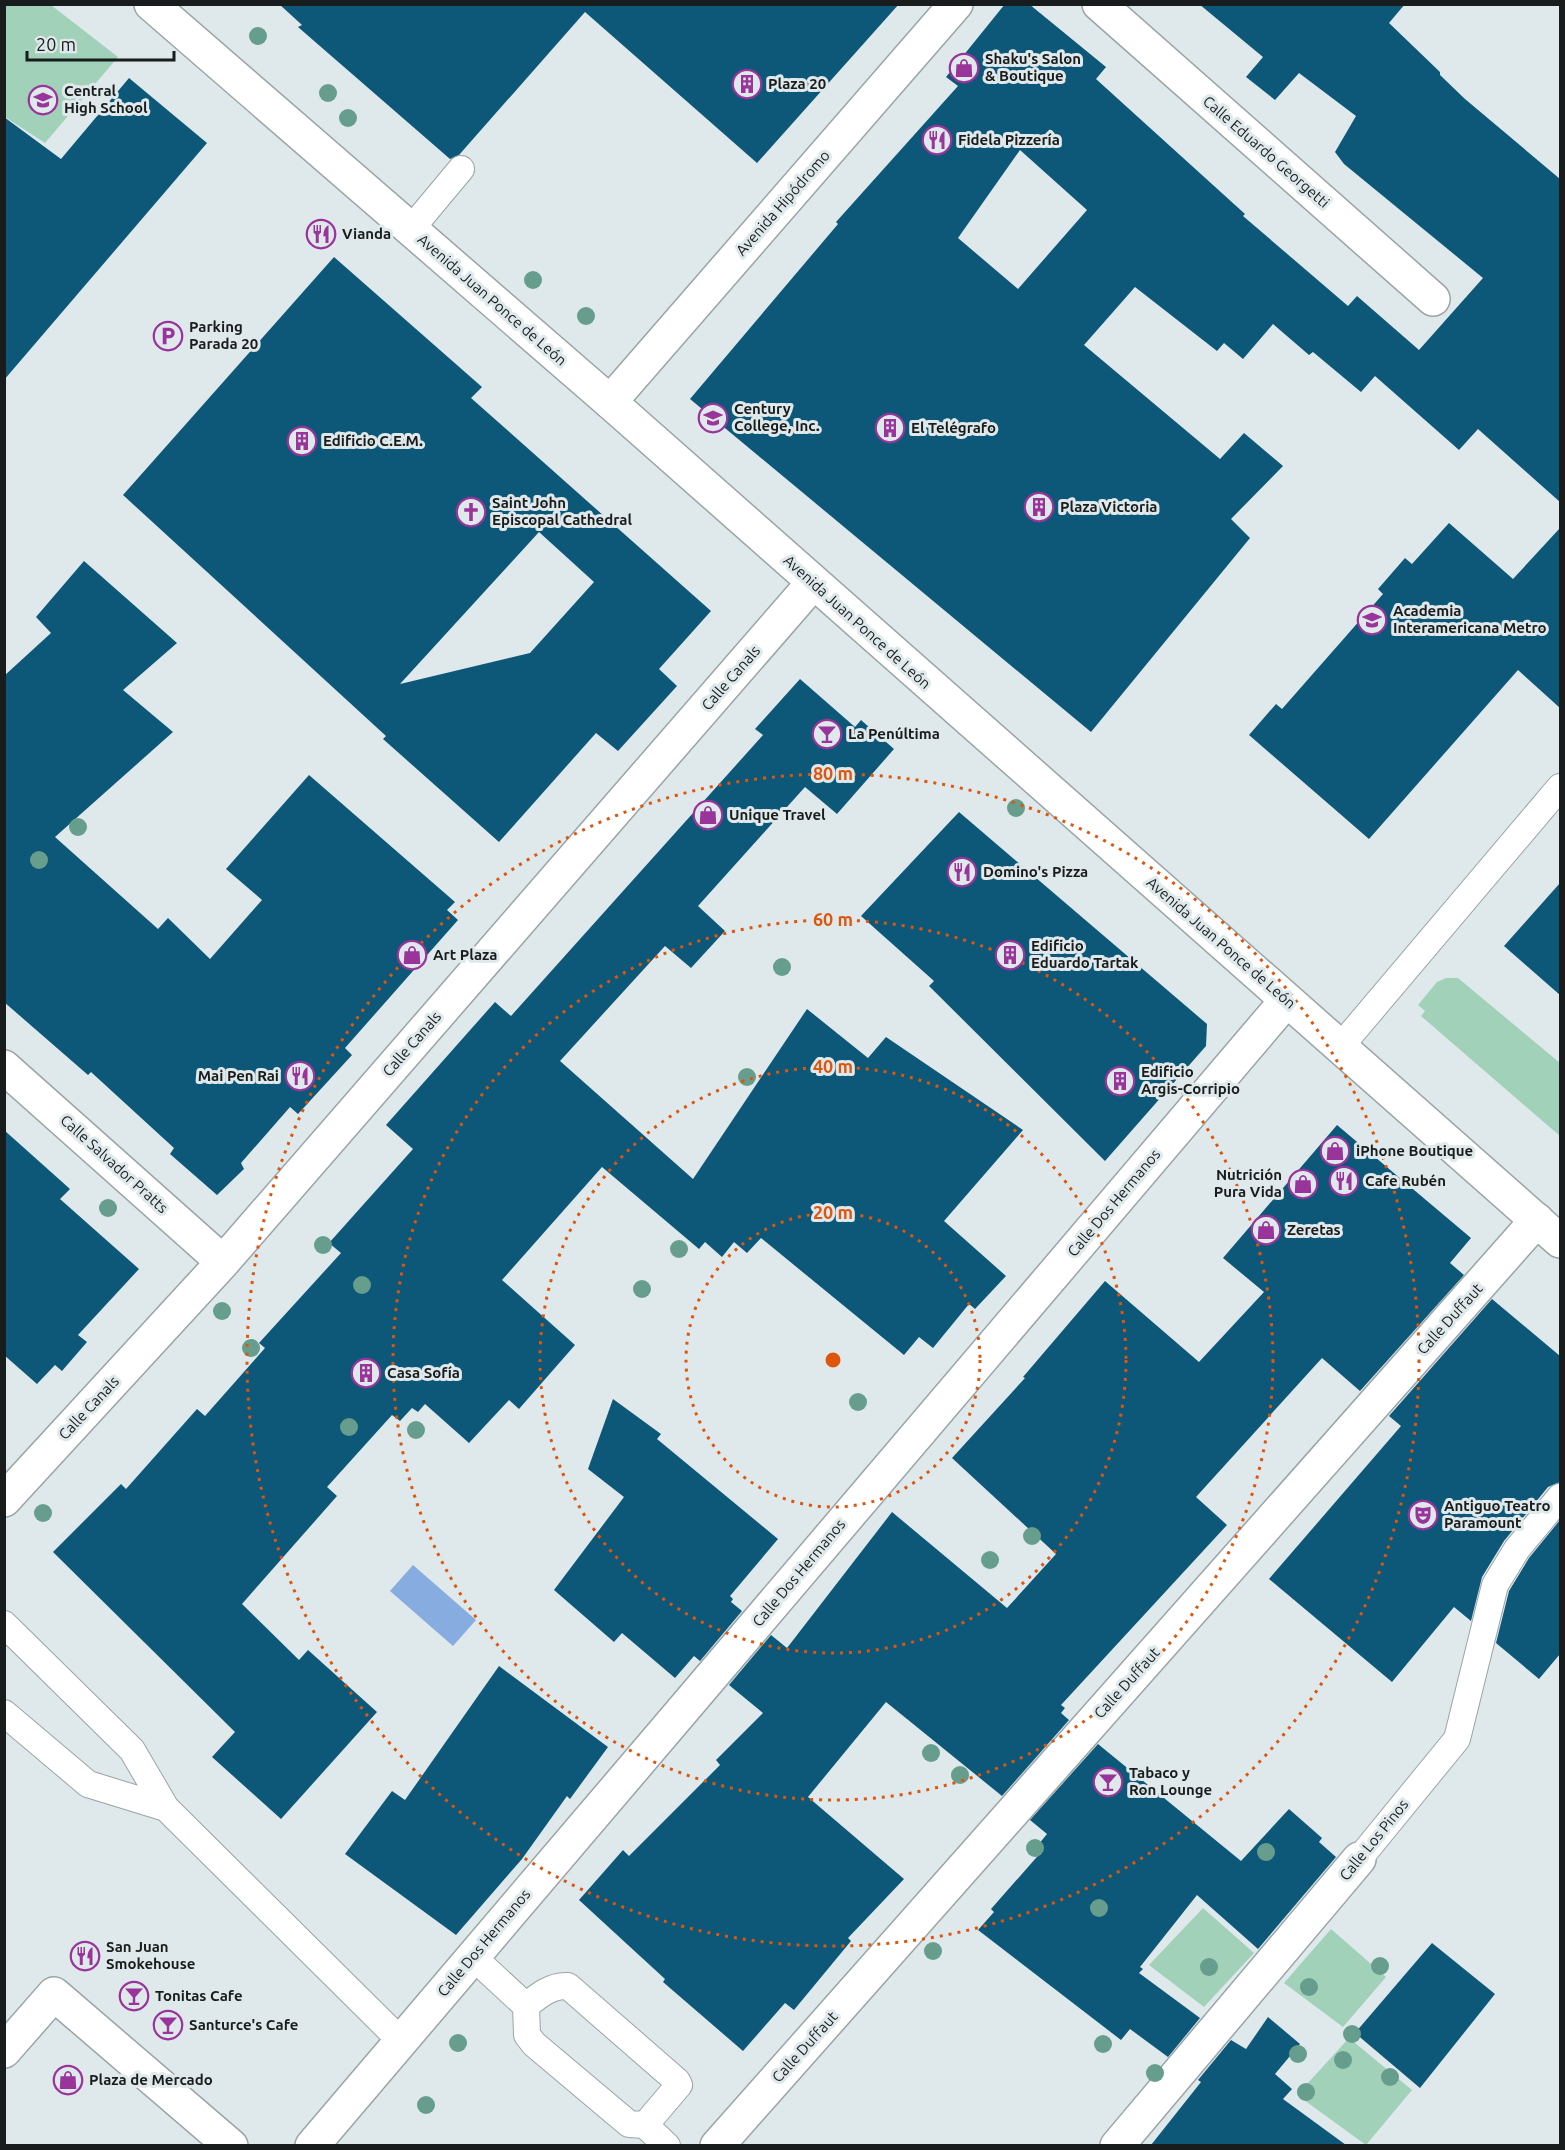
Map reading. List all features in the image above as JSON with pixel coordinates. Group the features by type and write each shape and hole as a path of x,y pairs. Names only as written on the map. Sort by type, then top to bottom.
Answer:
{"street":[{"name":"Avenida Juan Ponce de León","path":"151,4 610,402 1549,1231"},
{"name":"Avenida Hipódromo","path":"610,402 956,4"},
{"name":"Calle Eduardo Georgetti","path":"1099,4 1433,299"},
{"name":"Calle Canals","path":"9,1488 223,1262 813,583"},
{"name":"Calle Dos Hermanos","path":"312,2145 1286,1001"},
{"name":"Calle Salvador Pratts","path":"4,1067 223,1262"},
{"name":"Calle Duffaut","path":"717,2145 1549,1231"},
{"name":"Calle Los Pinos","path":"1117,2145 1359,1859"},
{"path":"4,2051 54,1994 231,2145"}],"lane":[{"path":"411,229 461,169"},
{"path":"1340,1047 1560,787"},
{"name":"Calle Los Pinos","path":"1359,1859 1457,1739 1495,1585 1517,1549 1560,1497"},
{"path":"4,1624 132,1750 166,1808 402,2041"},
{"path":"4,1713 88,1784 166,1808"},
{"path":"473,1957 526,2006 527,2035 543,2054 629,2124 645,2124 667,2145"},
{"path":"526,2006 541,1994 560,1985 568,1986 677,2081 679,2085 645,2124"}],"green space":[{"name":"Central High School","path":"4,5 51,5 118,57 45,143 5,117"},
{"path":"1446,978 1458,978 1560,1063 1560,1136 1421,1016 1425,1011 1418,1005 1437,982"},
{"path":"1203,1908 1254,1953 1204,2007 1149,1965"},
{"path":"1331,1929 1386,1977 1343,2027 1284,1983"},
{"path":"1349,2038 1412,2090 1366,2145 1297,2095"}],"water":[{"path":"413,1565 476,1620 453,1646 390,1591"}],"building":[{"path":"279,4 899,4 757,163 585,12 459,155 450,159 298,27 302,25"},
{"path":"1005,4 1029,4 1106,67 1096,79 1245,214 1243,216 1348,306 1357,296 1419,350 1483,278 1344,164 1335,152 1356,116 1299,73 1275,100 1246,77 1263,57 1199,4 1405,4 1389,23 1465,99 1560,179 1560,502 1478,429 1459,450 1375,376 1361,392 1313,352 1309,355 1273,324 1243,359 1224,343 1217,351 1135,287 1084,345 1220,459 1244,433 1283,466 1231,519 1250,538 1091,732 690,399 838,224 836,222 958,86 946,77","holes":["1020,150 1087,210 1018,289 958,238"]},
{"path":"129,78 207,143 4,380 4,117 61,159"},
{"path":"334,257 482,387 471,398 711,611 659,669 677,686 618,751 596,733 499,842 383,739 386,736 123,495","holes":["539,532 594,582 530,653 400,684"]},
{"path":"1449,523 1513,579 1560,528 1560,708 1518,670 1369,839 1249,735 1276,704 1282,709 1383,594 1378,589 1405,558 1412,564"},
{"path":"84,561 177,643 123,690 173,732 55,837 158,929 168,918 210,959 262,900 226,869 309,775 455,902 447,910 458,920 345,1048 352,1055 298,1114 290,1107 241,1163 244,1169 217,1195 170,1154 174,1148 91,1072 88,1075 4,1002 4,676 51,633 36,617"},
{"path":"800,679 855,727 861,720 894,749 837,814 805,787 698,906 725,931 691,968 665,946 560,1061 693,1179 807,1009 868,1058 886,1037 1023,1130 944,1221 1006,1276 975,1309 969,1304 933,1348 919,1337 904,1355 761,1238 747,1253 734,1242 722,1257 705,1242 699,1249 602,1167 502,1280 575,1345 519,1409 509,1400 469,1443 425,1404 418,1412 412,1408 400,1421 392,1415 327,1487 337,1496 242,1604 299,1660 308,1650 377,1712 281,1819 212,1757 235,1732 53,1552 121,1484 126,1489 197,1409 205,1416 265,1348 259,1343 341,1253 329,1243 413,1149 386,1125 495,1002 511,1016 763,735 755,729"},
{"path":"959,812 1207,1024 1206,1046 1105,1161 929,986 934,981 861,916"},
{"path":"1560,883 1560,995 1504,946"},
{"path":"1337,1125 1471,1238 1450,1263 1464,1275 1360,1391 1322,1358 1196,1497 1227,1525 1061,1705 1065,1708 1061,1713 1069,1720 1002,1796 886,1702 808,1797 904,1879 848,1938 851,1941 794,2010 785,2003 743,2051 663,1982 665,1979 579,1900 623,1850 629,1856 720,1765 716,1760 763,1713 729,1685 771,1635 787,1648 892,1512 1007,1608 1056,1554 952,1458 1025,1378 1023,1377 1105,1281 1199,1362 1264,1292 1223,1258"},
{"path":"4,1130 70,1189 60,1199 139,1269 78,1335 87,1342 62,1371 55,1365 37,1384 4,1355"},
{"name":"Antiguo Teatro Paramount","path":"1492,1299 1560,1356 1560,1482 1548,1487 1504,1541 1482,1577 1471,1621 1454,1607 1392,1682 1269,1579 1401,1426 1389,1416"},
{"path":"613,1399 661,1434 657,1439 778,1539 730,1596 733,1599 731,1602 742,1611 700,1661 694,1656 675,1678 622,1633 614,1642 554,1590 624,1497 588,1469"},
{"path":"1560,1520 1560,1654 1539,1679 1496,1643 1509,1591 1529,1558"},
{"path":"499,1666 608,1747 570,1799 567,1796 522,1859 456,1935 345,1854 392,1791 405,1800"},
{"path":"1098,1744 1241,1861 1289,1809 1322,1838 1319,1842 1336,1857 1258,1949 1197,1895 1140,1967 1143,1969 1139,1973 1200,2018 1168,2057 1130,2029 1121,2040 978,1930 994,1912 991,1909 1043,1850 1038,1845 1047,1834 1030,1820"},
{"path":"1432,1943 1495,1994 1420,2088 1355,2033"},
{"path":"1268,2017 1300,2044 1275,2074 1292,2089 1283,2099 1346,2145 1151,2145 1201,2082 1198,2080 1231,2040 1246,2049"}],"place":[{"name":"Shaku's Salon & Boutique","path":"964,68"},
{"name":"Plaza 20","path":"747,84"},
{"name":"Central High School","path":"43,100"},
{"name":"Fidela Pizzería","path":"937,140"},
{"name":"Vianda","path":"321,234"},
{"name":"Parking Parada 20","path":"168,336"},
{"name":"Century College, Inc.","path":"713,418"},
{"name":"El Telégrafo","path":"890,428"},
{"name":"Edificio C.E.M.","path":"302,441"},
{"name":"Plaza Victoria","path":"1039,507"},
{"name":"Saint John Episcopal Cathedral","path":"471,512"},
{"name":"Academia Interamericana Metro","path":"1372,620"},
{"name":"La Penúltima","path":"827,734"},
{"name":"Unique Travel","path":"708,815"},
{"name":"Domino's Pizza","path":"962,872"},
{"name":"Art Plaza","path":"412,955"},
{"name":"Edificio Eduardo Tartak","path":"1010,955"},
{"name":"Mai Pen Rai","path":"300,1076"},
{"name":"Edificio Argis-Corripio","path":"1120,1081"},
{"name":"iPhone Boutique","path":"1335,1151"},
{"name":"Cafe Rubén","path":"1344,1181"},
{"name":"Nutrición Pura Vida","path":"1303,1184"},
{"name":"Zeretas","path":"1266,1230"},
{"name":"Casa Sofía","path":"366,1373"},
{"name":"Antiguo Teatro Paramount","path":"1423,1515"},
{"name":"Tabaco y Ron Lounge","path":"1108,1782"},
{"name":"San Juan Smokehouse","path":"85,1956"},
{"name":"Tonitas Cafe","path":"134,1996"},
{"name":"Santurce's Cafe","path":"168,2025"},
{"name":"Plaza de Mercado","path":"68,2080"}]}
